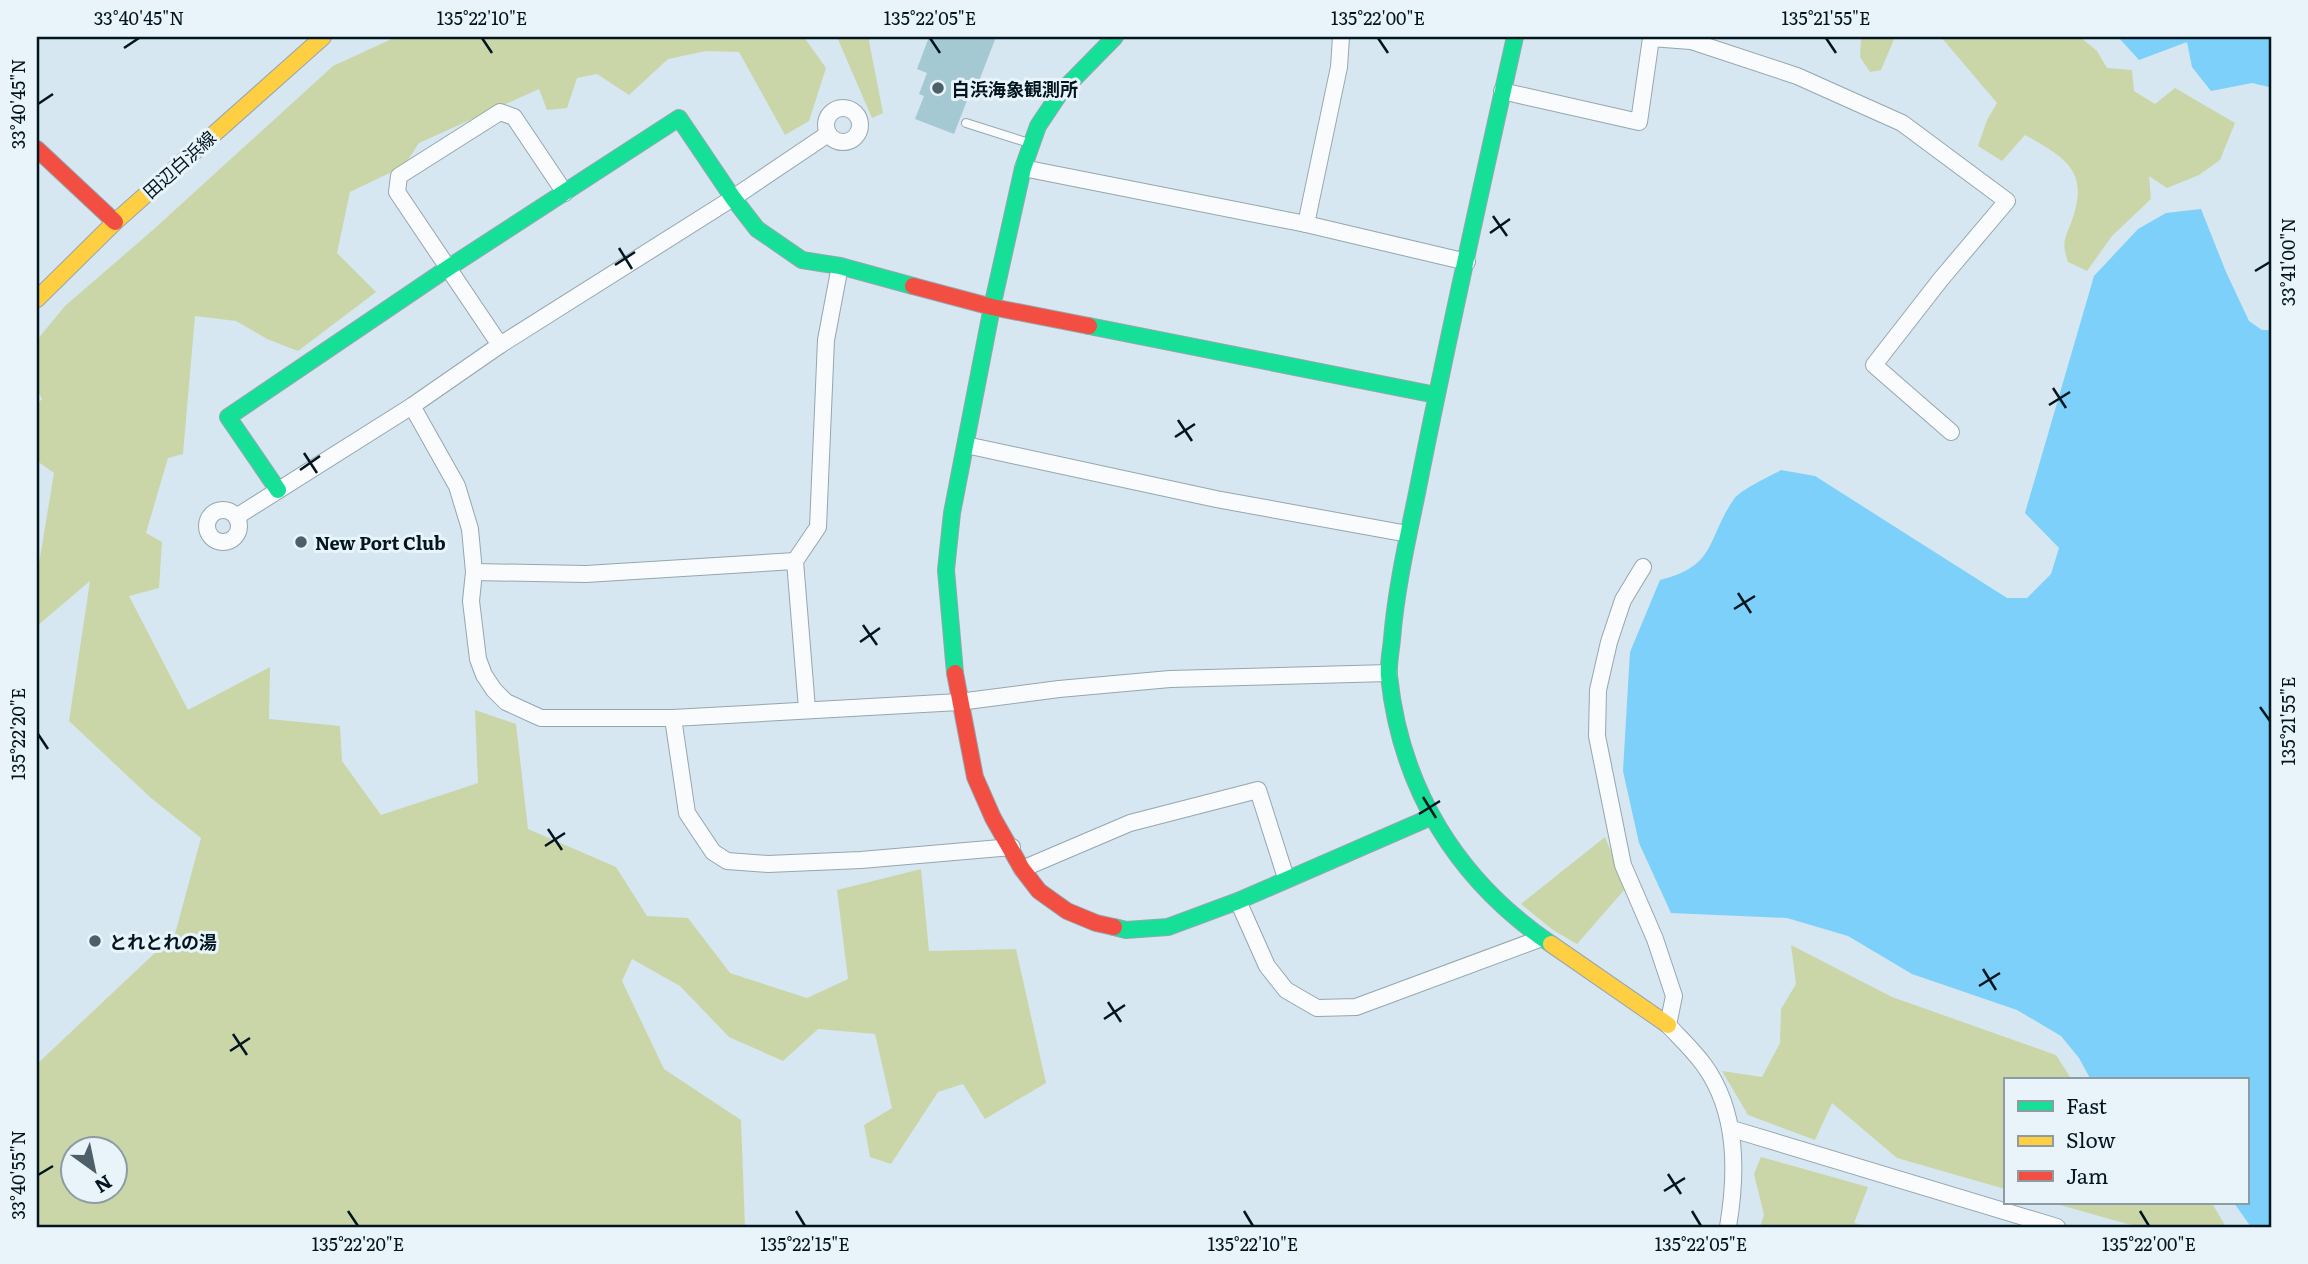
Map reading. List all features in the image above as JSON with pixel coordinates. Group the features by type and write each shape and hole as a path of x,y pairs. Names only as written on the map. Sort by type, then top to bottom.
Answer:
{"street":[{"name":"田辺白浜線","path":"37,299 115,222 323,37"},
{"path":"1115,37 1060,93 1038,126 1023,169 992,307 952,513 946,570 951,643 959,702 975,777 993,818 1039,891 1067,911 1096,923 1126,930 1168,927 1238,901 1431,817"},
{"path":"1306,224 1339,67 1341,37"},
{"path":"1515,37 1436,395 1394,610 1389,673 1396,718 1411,772 1431,817 1465,864 1497,900 1542,938 1668,1025 1704,1065 1715,1083 1732,1129 1734,1176 1728,1227"},
{"path":"1502,91 1639,122 1651,38 1691,41 1797,76 1902,123 2007,201 1941,279 1874,365 1951,432"},
{"path":"499,345 397,191 399,176 500,112 514,117 565,192"},
{"path":"278,490 228,418 448,268 679,118 757,229 802,260 840,266 992,307 1436,395"},
{"path":"236,517 412,406 499,345 733,198 828,134"},
{"path":"37,149 115,222"},
{"path":"1023,169 1306,224 1467,262"},
{"path":"807,709 795,561 818,527 826,340 840,266"},
{"path":"412,406 457,486 470,529 474,572 471,600 478,659 484,675 506,702 541,718 673,718 959,702 1170,679 1389,673"},
{"path":"966,445 1216,499 1408,534"},
{"path":"474,572 586,574 795,561"},
{"path":"1643,567 1623,600 1609,642 1598,690 1597,736 1623,866 1655,939 1674,996 1668,1025"},
{"path":"673,718 687,813 713,852 727,860 768,864 848,861 1012,847"},
{"path":"1023,869 1130,823 1258,790 1286,878"},
{"path":"1238,901 1267,966 1286,990 1317,1007 1356,1007 1542,938"},
{"path":"1732,1129 2057,1227"}],"lane":[{"path":"966,122 1032,144"}],"green space":[{"path":"396,37 804,37 826,68 809,121 785,135 739,52 706,51 668,59 629,95 597,74 577,78 567,108 547,110 539,89 419,143 404,166 350,192 337,253 376,292 298,351 267,339 236,321 195,316 183,454 168,458 146,533 162,542 159,588 129,596 188,710 270,667 269,719 340,726 342,761 381,815 478,783 475,710 516,724 528,829 616,867 647,916 688,918 730,973 807,998 848,979 837,890 921,869 929,951 1016,949 1046,1083 985,1119 963,1084 938,1092 891,1164 870,1157 864,1125 892,1108 875,1034 818,1029 783,1061 729,1037 680,986 632,959 622,981 664,1069 741,1120 745,1227 37,1227 37,1064 175,934 201,838 151,798 69,721 90,581 37,626 37,575 54,473 37,461 37,404 42,399 37,390 37,340 65,306 333,66"},
{"path":"837,37 870,37 883,113 872,118"},
{"path":"1861,37 1895,37 1881,70 1870,72 1860,57"},
{"path":"1941,37 2080,37 2097,51 2107,68 2132,70 2134,91 2155,104 2175,88 2235,123 2220,160 2199,175 2167,188 2149,176 2151,199 2112,236 2087,271 2068,262 2065,249 2078,189 2070,167 2062,158 2025,135 2002,161 1978,146 1987,120 1997,103"},
{"path":"1605,837 1626,888 1577,944 1553,930 1521,904"},
{"path":"1791,945 1892,997 2056,1055 2071,1078 2004,1078 2004,1189 1897,1158 1832,1103 1815,1140 1748,1115 1722,1071 1762,1077 1780,1043 1781,1009 1796,984"},
{"path":"1761,1157 1868,1187 1854,1223 1871,1227 1760,1227 1764,1215 1754,1174"},
{"path":"2057,1204 2213,1204 2226,1227 2138,1227"}],"water":[{"path":"2108,37 2271,37 2271,90 2269,87 2252,83 2211,91 2192,67 2187,42 2139,60 2120,39"},
{"path":"2201,209 2249,321 2262,330 2271,330 2271,1227 2251,1227 2235,1204 2248,1204 2248,1078 2090,1078 2079,1058 2061,1036 2017,1010 1912,974 1848,936 1787,918 1671,913 1639,843 1623,771 1630,652 1660,580 1692,567 1701,559 1734,499 1749,487 1781,470 1815,476 2007,598 2027,598 2051,574 2059,548 2025,513 2094,276 2138,229 2166,213"}],"building":[{"name":"白浜海象観測所","path":"929,37 996,37 979,81 975,80 954,134 915,119 924,96 919,94 927,73 917,69"}],"traffic: fast":[{"path":"955,673 946,570 952,513 992,307 1023,168 1038,126 1060,93 1115,37"},
{"path":"1515,37 1406,547 1396,602 1389,671 1406,757 1439,828 1462,861 1488,891 1518,919 1551,944"},
{"path":"278,490 228,417 448,268 679,118 757,229 802,260 840,266 913,286"},
{"path":"1089,326 1436,395"},
{"path":"1114,927 1126,930 1168,927 1238,901 1431,817"}],"traffic: slow":[{"path":"37,299 115,222 323,37"},
{"path":"1551,944 1668,1025"}],"traffic: jam":[{"path":"37,149 115,222"},
{"path":"913,286 992,307 1089,326"},
{"path":"955,673 975,777 993,818 1022,869 1039,891 1067,911 1114,927"}],"place":[{"name":"白浜海象観測所","path":"938,88"},
{"name":"New Port Club","path":"301,542"},
{"name":"とれとれの湯","path":"95,941"}]}
